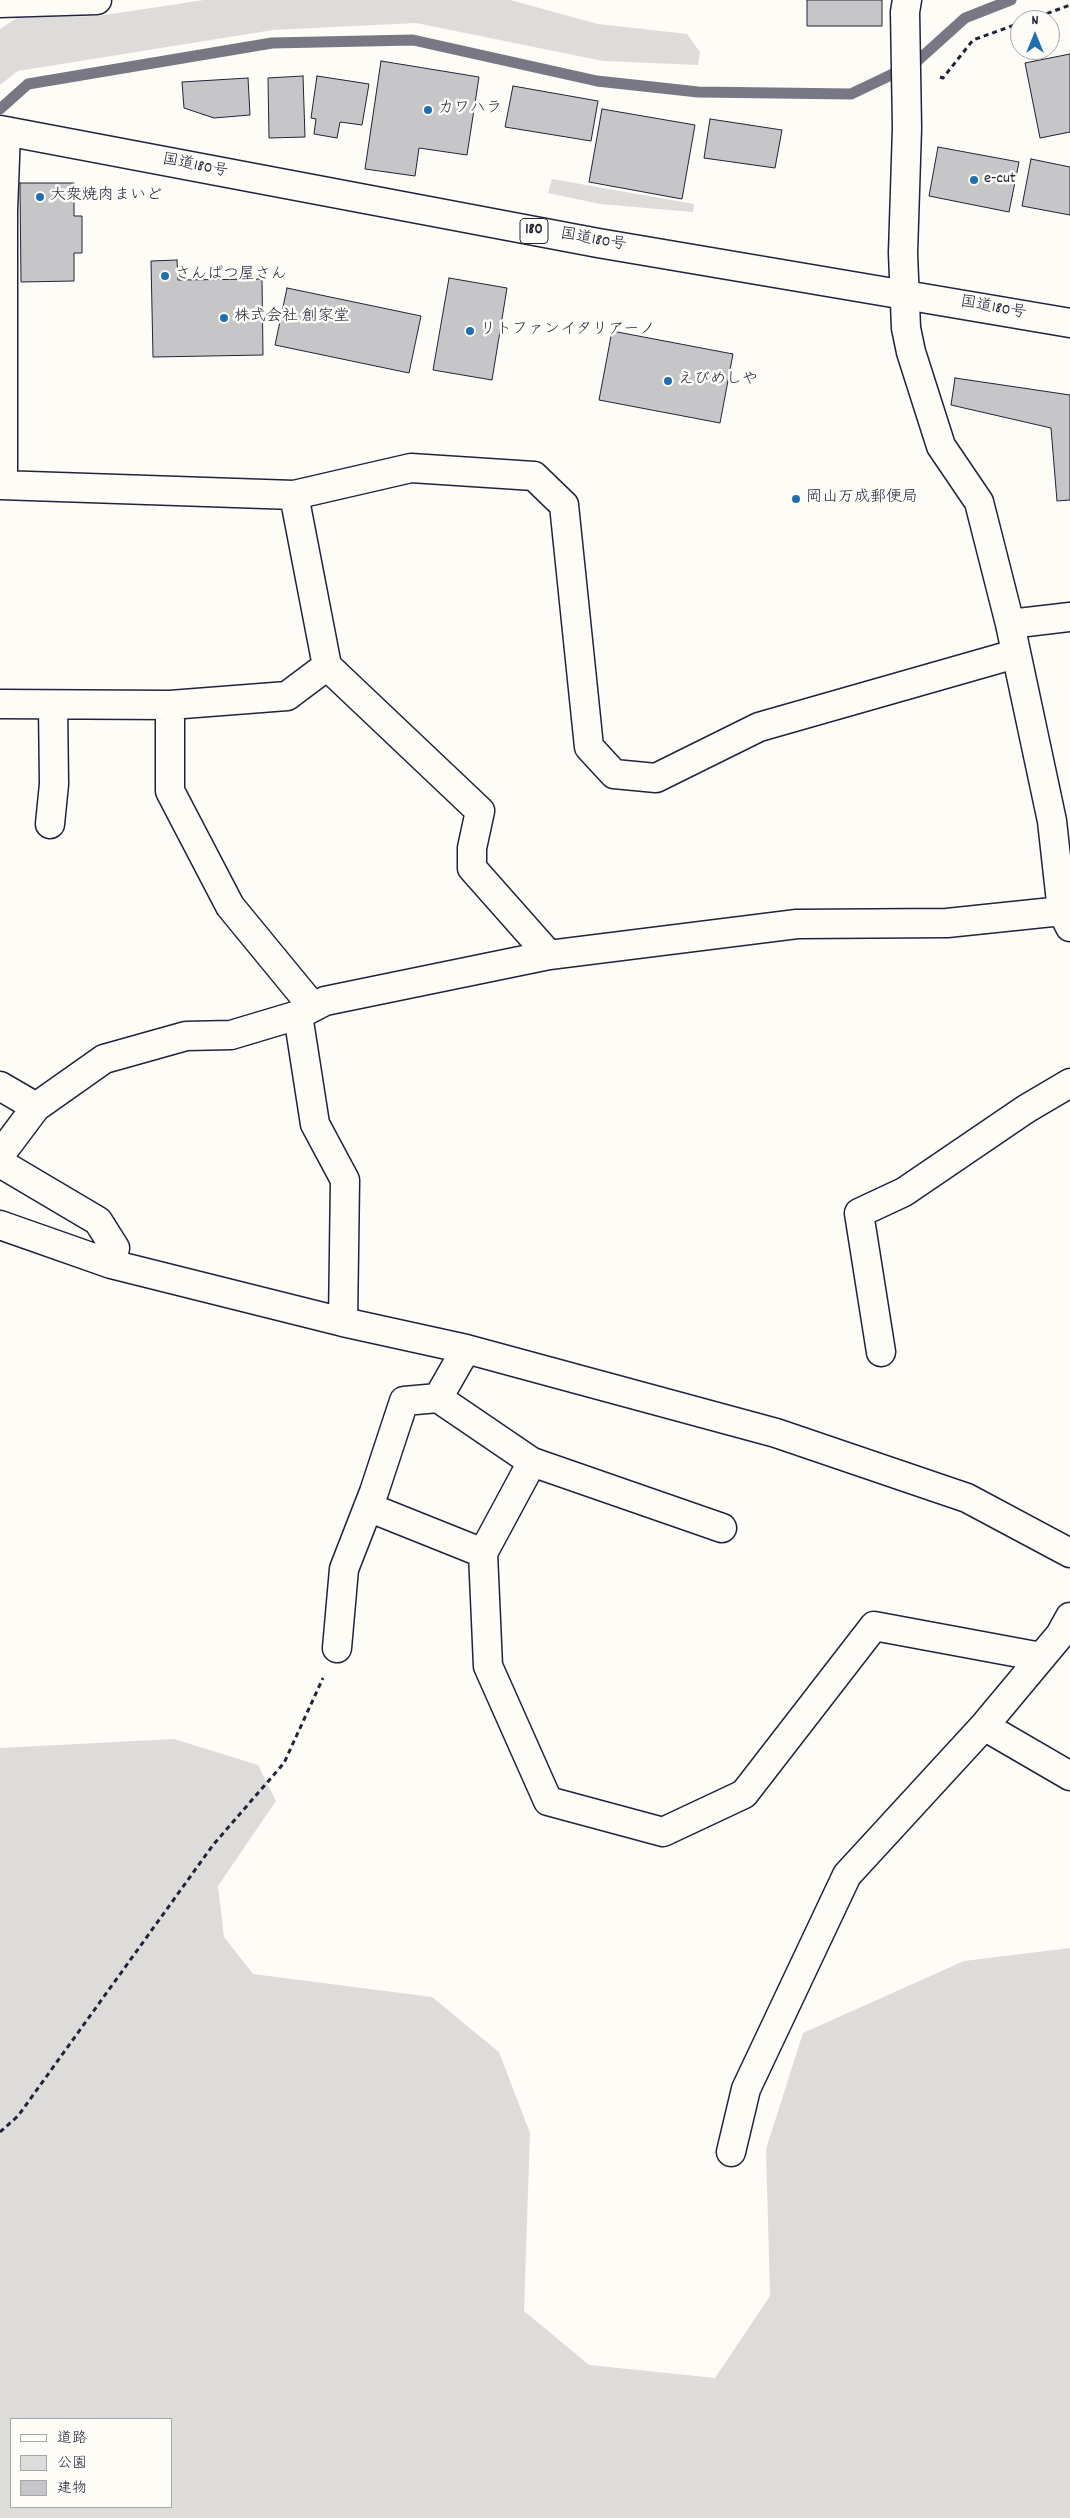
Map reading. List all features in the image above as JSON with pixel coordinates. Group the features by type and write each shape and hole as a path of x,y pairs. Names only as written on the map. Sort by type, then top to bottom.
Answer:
{"main road":[{"path":"0,4 97,0"},
{"path":"0,1155 36,1107 104,1059 186,1036 231,1035 306,1011 325,1001 550,955 797,924 947,923 1066,919 1052,821 1010,624 979,502 942,446 914,361 906,328 903,252 907,0"},
{"path":"3,131 2,485 294,495 411,468 534,476 564,505 589,747 614,774 656,778 759,727 1015,654"},
{"name":"国道180号","path":"3,131 598,243 1070,323"},
{"path":"294,495 327,666 480,811 472,848 472,868 550,955"},
{"path":"1010,624 1070,617"},
{"path":"0,704 170,705 287,696 327,666"},
{"path":"50,824 54,784 53,705"},
{"path":"170,705 170,791 230,906 306,1011 315,1124 344,1180 344,1322"},
{"path":"880,1352 860,1213 904,1192 1026,1109 1070,1083"},
{"path":"0,1086 36,1107"},
{"path":"0,1163 98,1221 116,1248 111,1264"},
{"path":"0,1225 111,1264 344,1322 466,1348 776,1433 967,1498 1070,1554"},
{"path":"438,1398 466,1348"},
{"path":"337,1648 344,1569 368,1507 404,1401 438,1398 532,1462 722,1528"},
{"path":"532,1462 483,1553 488,1666 548,1801 663,1832 744,1794 874,1626 1041,1657"},
{"path":"368,1507 483,1553"},
{"path":"731,2152 746,2088 847,1874 984,1726 1041,1657 1067,1630"},
{"path":"984,1726 1070,1776"}],"path":[{"path":"1057,10 1070,5"},
{"path":"936,74 942,78 973,40 1010,27"},
{"path":"0,2132 18,2116 213,1845 284,1763 337,1648"}],"green space":[{"path":"204,0 510,0 598,24 687,34 700,52 698,65 603,61 416,23 273,30 18,71 0,85 0,29 17,18 98,16"},
{"path":"552,179 694,204 693,212 600,204 548,193"},
{"path":"174,1739 258,1765 276,1801 218,1886 224,1937 253,1974 432,1997 499,2052 530,2133 524,2311 589,2365 715,2378 770,2296 766,2149 803,2033 964,1961 1070,1948 1070,2518 0,2518 0,1748"}],"building":[{"path":"807,0 882,0 882,26 807,26"},
{"path":"1070,54 1070,132 1040,138 1025,63 1040,60 1060,60 1060,56"},
{"path":"381,61 479,77 467,155 419,148 415,176 365,169"},
{"path":"303,76 305,137 269,138 268,78"},
{"path":"317,76 369,84 362,125 340,122 337,138 314,134 316,119 311,118"},
{"path":"248,78 250,115 214,118 184,108 182,82"},
{"path":"513,86 598,101 591,141 505,127"},
{"path":"602,109 695,125 682,199 589,182"},
{"path":"710,119 782,130 775,168 704,158"},
{"path":"938,147 1019,162 1009,212 929,196"},
{"path":"1031,159 1070,167 1070,215 1022,206"},
{"path":"20,183 74,183 74,216 82,216 82,253 74,253 74,281 21,282"},
{"path":"177,260 178,280 262,279 263,355 153,357 151,261"},
{"path":"449,278 507,288 492,380 433,370"},
{"path":"287,288 421,316 409,373 275,345"},
{"path":"612,331 733,354 720,423 599,400"},
{"path":"955,378 1070,395 1070,500 1057,501 1051,428 951,405"}],"waterway":[{"path":"0,109 28,84 272,43 413,40 597,81 698,92 851,94 914,64 965,18 1011,0"}],"place":[{"name":"カワハラ","path":"428,110"},
{"name":"e-cut","path":"974,180"},
{"name":"大衆焼肉まいど","path":"40,197"},
{"name":"さんぱつ屋さん","path":"165,276"},
{"name":"株式会社 創家堂","path":"224,318"},
{"name":"リトファンイタリアーノ","path":"470,331"},
{"name":"えびめしや","path":"668,381"},
{"name":"岡山万成郵便局","path":"796,499"}]}
